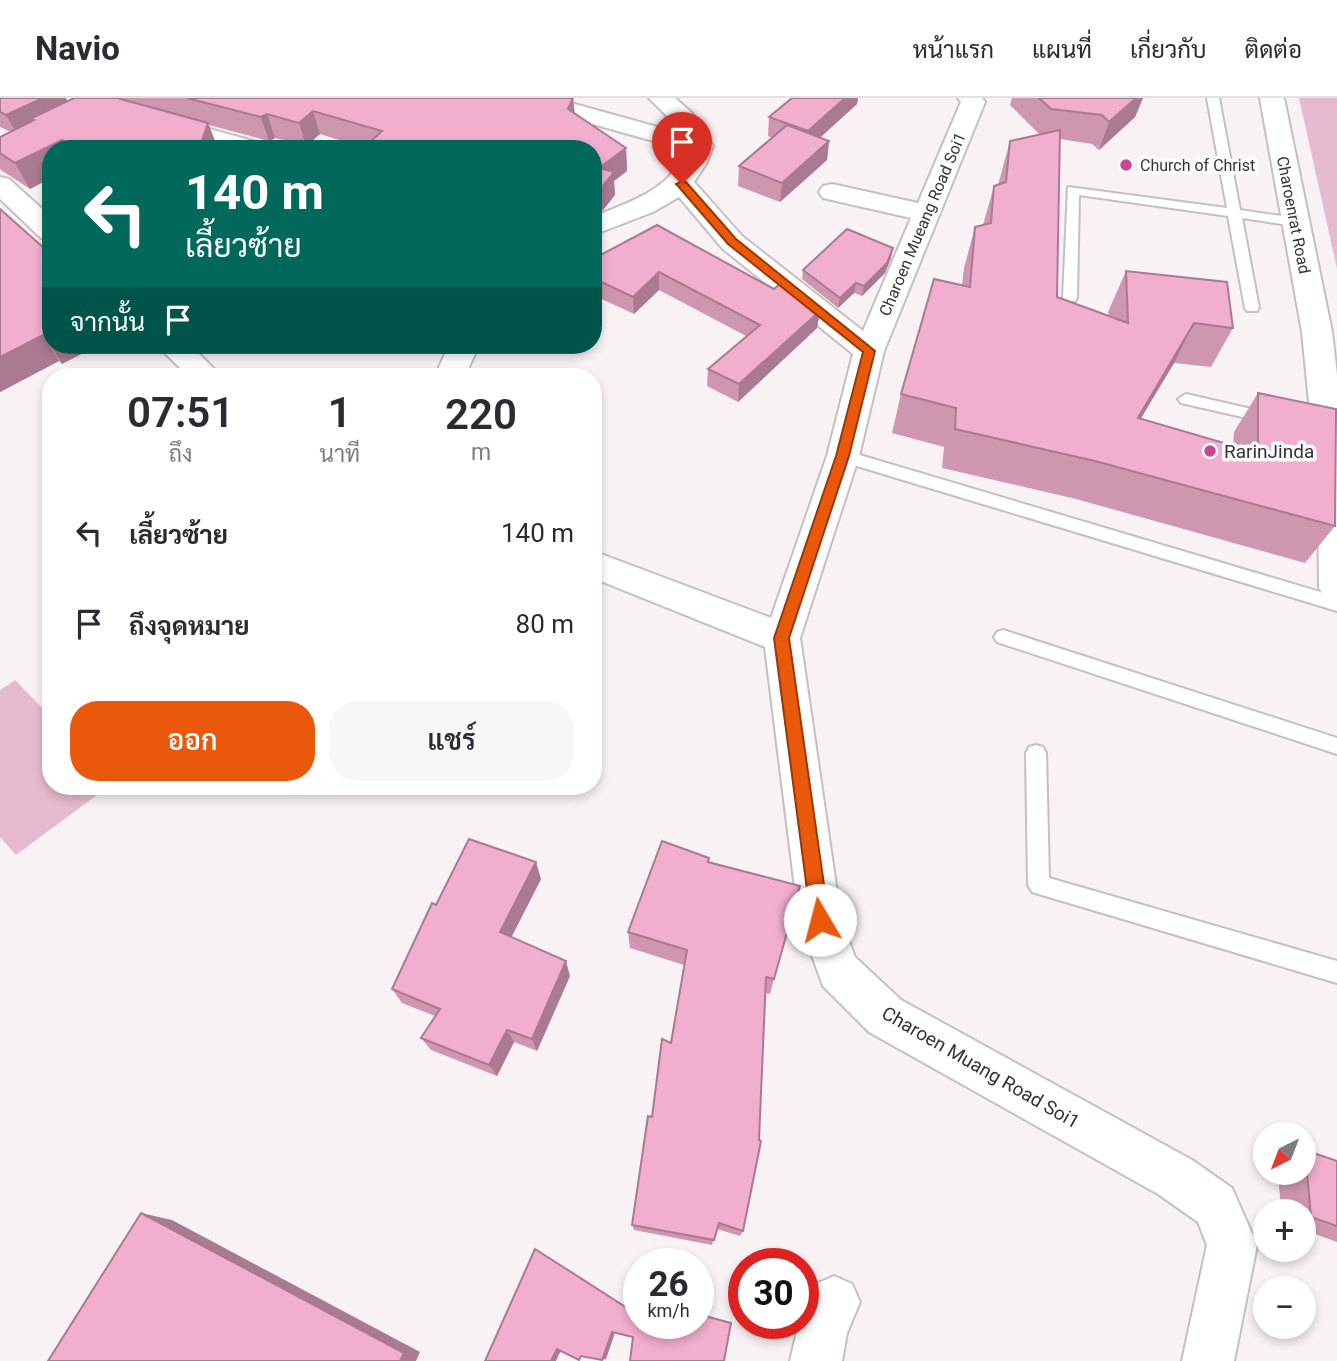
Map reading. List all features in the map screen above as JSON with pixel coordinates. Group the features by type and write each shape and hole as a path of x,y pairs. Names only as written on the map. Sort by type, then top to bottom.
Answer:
{"street":[{"path":"526,98 700,146"},
{"path":"602,223 650,203 682,184 695,166 700,146 683,118 661,98"},
{"name":"Charoen Mueang Road Soi1","path":"869,351 973,102 970,98"},
{"name":"Charoenrat Road","path":"1272,98 1318,332 1322,431 1335,492 1337,588"},
{"path":"72,109 98,107 221,140"},
{"path":"682,184 732,242 869,351"},
{"path":"0,185 42,224"},
{"path":"832,192 927,213"},
{"name":"Charoen Muang Road Soi1","path":"869,351 843,456 782,638 820,920 839,971 885,1016 1175,1177 1215,1205 1232,1245 1208,1361"},
{"path":"182,354 197,368"},
{"path":"602,568 782,638"},
{"path":"816,1361 821,1332 834,1302"}],"lane":[{"path":"1213,98 1252,308"},
{"path":"1070,298 1073,191 1295,222"},
{"path":"1186,399 1289,423"},
{"path":"843,456 1337,604"},
{"path":"1003,637 1337,746"},
{"path":"1035,753 1039,885 1337,972"}],"shaded area":[{"path":"1299,98 1337,98 1337,269"},
{"path":"15,680 42,708 42,795 97,795 16,855 0,837 0,690"}],"building":[{"path":"0,98 43,98 6,115 0,112"},
{"path":"74,98 117,98 208,123 202,140 42,140 42,150 15,163 0,153 0,137 34,120 30,119"},
{"path":"187,98 573,98 568,109 626,148 602,166 602,140 372,140 382,131 313,111 299,123 267,114 261,117"},
{"path":"792,98 845,98 808,131 769,117"},
{"path":"1039,98 1136,98 1109,122 1102,115 1051,109"},
{"path":"787,125 829,141 782,183 739,166"},
{"path":"1060,130 1057,297 1128,323 1126,271 1227,282 1233,328 1194,323 1138,418 1258,453 1258,393 1336,409 1335,526 1095,461 955,429 956,408 901,394 934,279 970,287 975,227 991,223 994,186 1006,182 1010,141"},
{"path":"602,169 614,172 602,187"},
{"path":"0,209 42,246 42,336 0,357"},
{"path":"657,225 774,289 783,281 820,311 739,384 708,369 760,325 659,272 633,297 602,282 602,254"},
{"path":"847,229 893,248 887,263 864,286 856,283 840,298 803,270"},
{"path":"469,839 536,862 500,932 566,961 532,1039 507,1030 489,1065 421,1038 440,1009 392,989 432,903 436,905"},
{"path":"662,841 709,858 708,862 800,886 774,979 766,977 761,1141 743,1231 719,1223 714,1240 632,1225 648,1116 652,1117 662,1039 671,1043 687,950 628,932"},
{"path":"1316,1154 1337,1161 1337,1226 1316,1219 1316,1199 1309,1199 1308,1185 1316,1185"},
{"path":"141,1213 404,1353 400,1361 48,1361"},
{"path":"535,1249 623,1305 623,1335 612,1332 602,1360 581,1356 579,1360 557,1349 551,1361 485,1361"},
{"path":"714,1318 728,1322 724,1361 630,1361 633,1339 714,1339"}],"place":[{"name":"Church of Christ","path":"1126,165"},
{"name":"RarinJinda","path":"1210,451"}],"route":[{"path":"682,184 732,242 869,351 843,456 782,638 820,920"}]}
